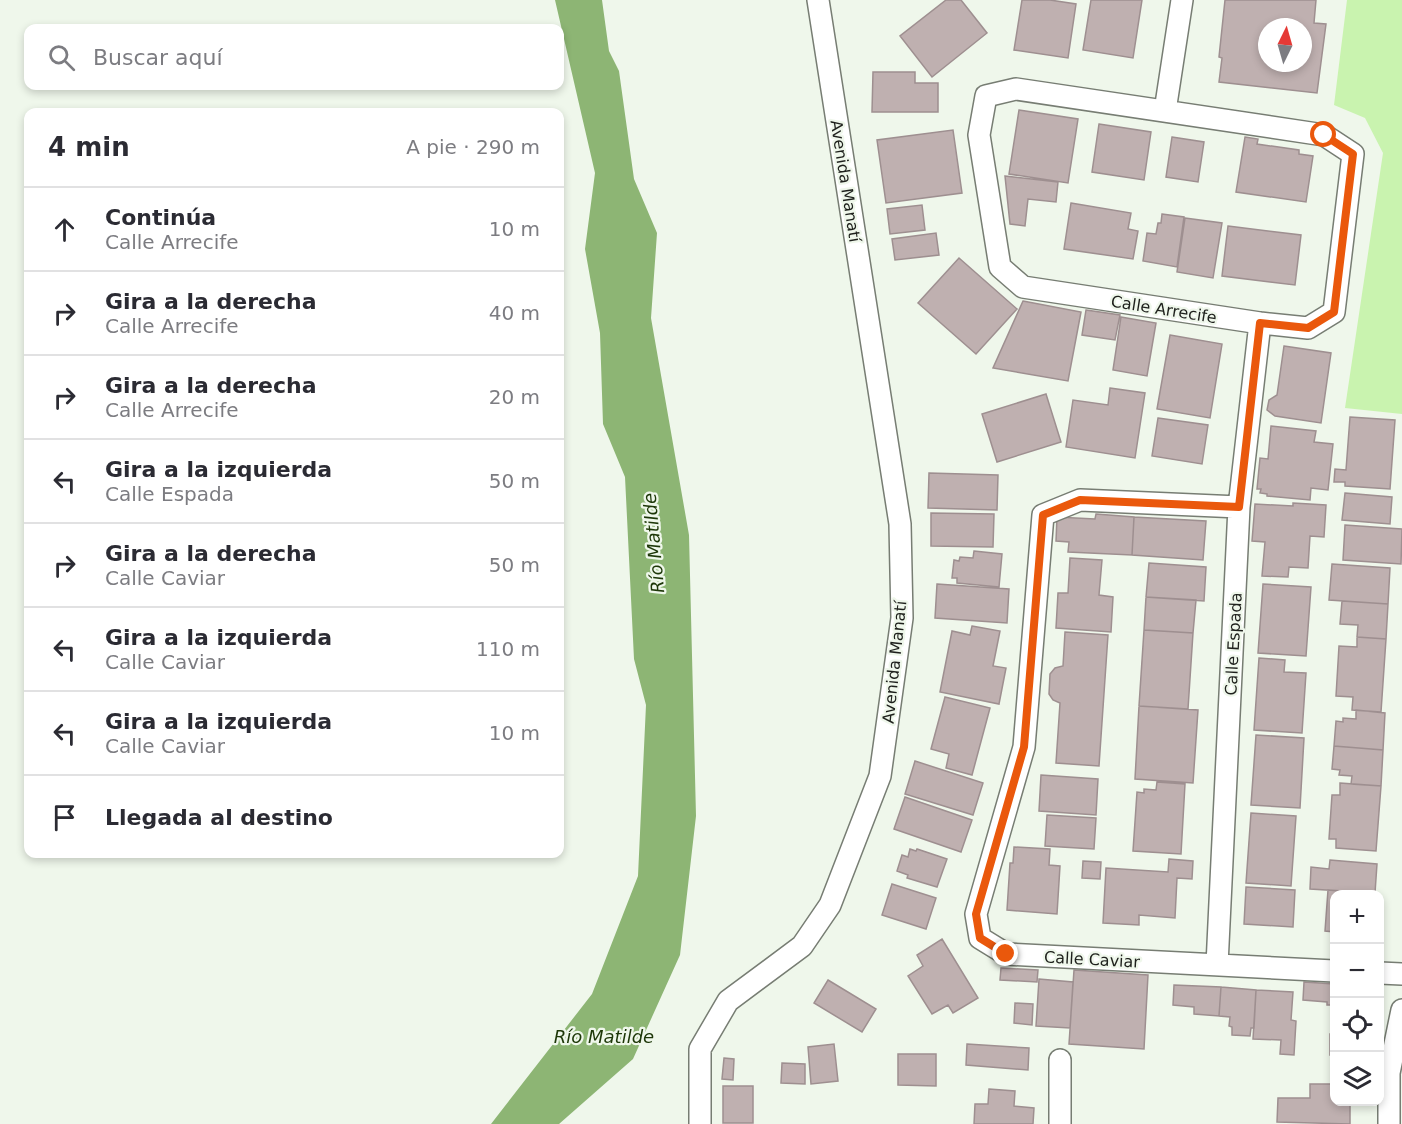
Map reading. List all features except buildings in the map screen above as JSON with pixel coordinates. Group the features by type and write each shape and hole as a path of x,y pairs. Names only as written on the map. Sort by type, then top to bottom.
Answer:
{"street":[{"name":"Avenida Manatí","path":"700,1124 700,1049 728,1001 802,946 830,905 880,776 902,618 900,524 818,0"},
{"path":"1166,111 1182,0"},
{"name":"Calle Arrecife","path":"1016,89 1166,111 1324,135 1353,154 1334,312 1308,328 1260,323 1023,287 1000,267 979,135 986,96 1016,89"},
{"name":"Calle Espada","path":"1217,965 1239,507 1260,323"},
{"name":"Calle Caviar","path":"1239,507 1080,500 1043,515 1024,747 976,914 980,938 1006,954 1330,971"},
{"path":"1384,973 1402,974"},
{"path":"1389,1124 1389,1073 1402,1010"},
{"path":"1059,1060 1060,1124"}],"shaded area":[{"path":"1347,0 1402,0 1402,414 1345,408 1383,153 1365,118 1334,105"}],"water":[{"name":"Río Matilde","path":"555,0 602,0 609,51 619,71 634,179 657,233 651,318 689,535 696,816 680,955 633,1059 559,1124 491,1124 592,994 638,876 646,705 634,659 625,477 603,424 600,333 585,249 595,173 564,39 564,24 561,24"}],"route":[{"path":"1006,954 980,938 976,914 1024,747 1043,515 1080,500 1239,507 1260,323 1308,328 1334,312 1353,154 1324,135"}]}
